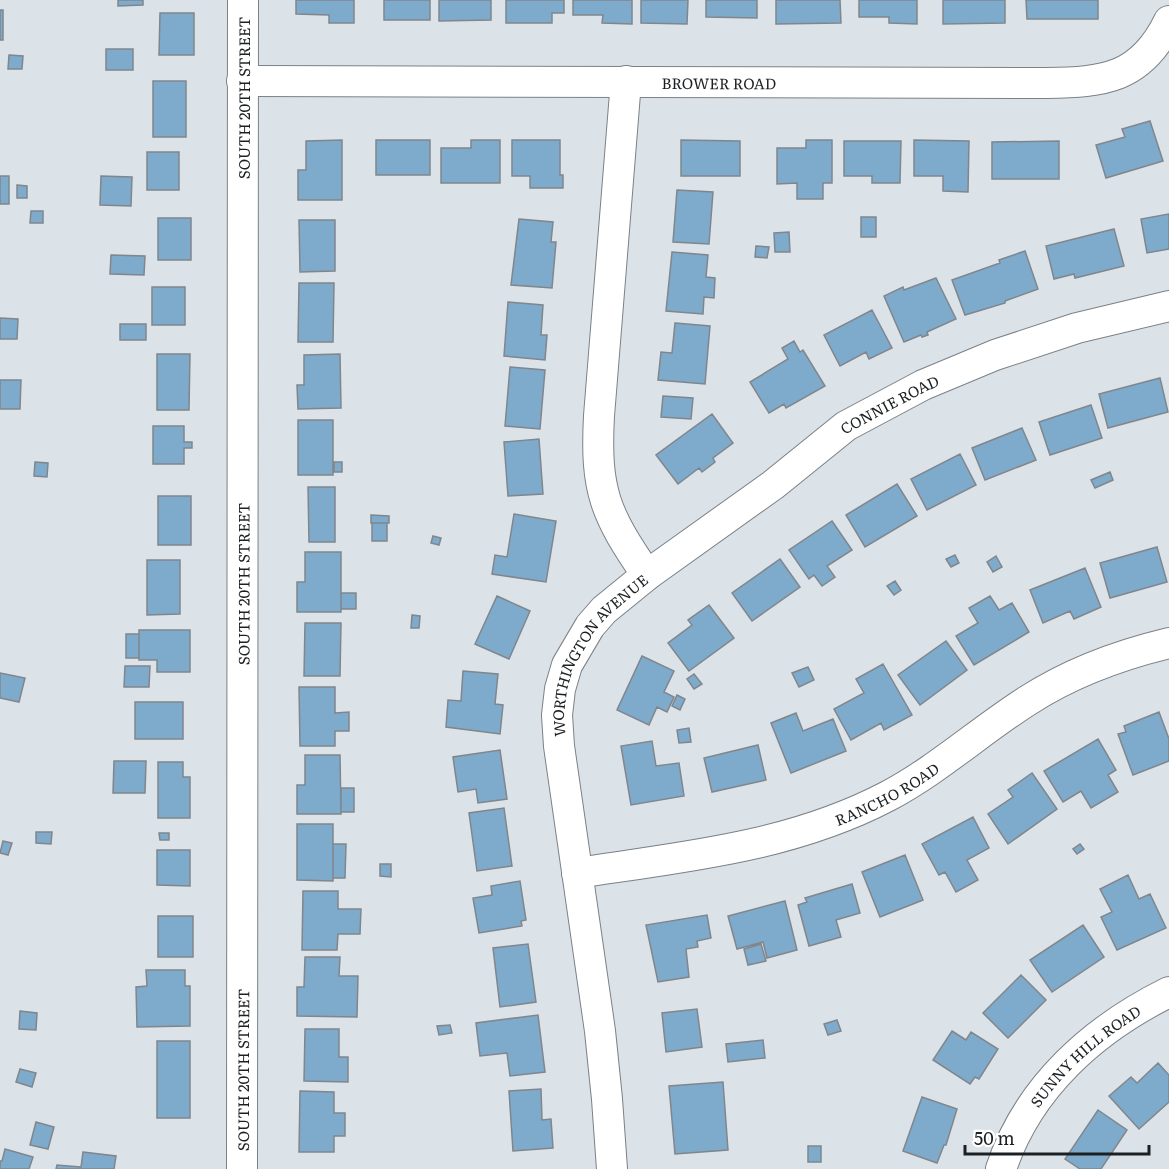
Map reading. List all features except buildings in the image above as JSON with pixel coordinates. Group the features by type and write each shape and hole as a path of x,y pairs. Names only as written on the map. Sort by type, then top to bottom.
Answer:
{"street":[{"name":"SOUTH 20TH STREET","path":"243,0 243,1169"},
{"name":"BROWER ROAD","path":"243,81 1046,83 1095,81 1124,71 1146,56 1160,40 1169,21"},
{"name":"WORTHINGTON AVENUE","path":"612,1169 600,1031 559,746 557,715 560,689 567,665 590,626 604,610 647,575 620,536 602,492 598,469 599,416 626,81"},
{"name":"CONNIE ROAD","path":"647,575 773,484 846,426 923,385 995,355 1077,328 1169,306"},
{"name":"RANCHO ROAD","path":"577,873 703,855 757,844 861,809 890,795 1028,700 1073,676 1132,652 1169,643"},
{"name":"SUNNY HILL ROAD","path":"1001,1169 1017,1130 1047,1086 1065,1066 1099,1034 1118,1020 1169,992"}]}
